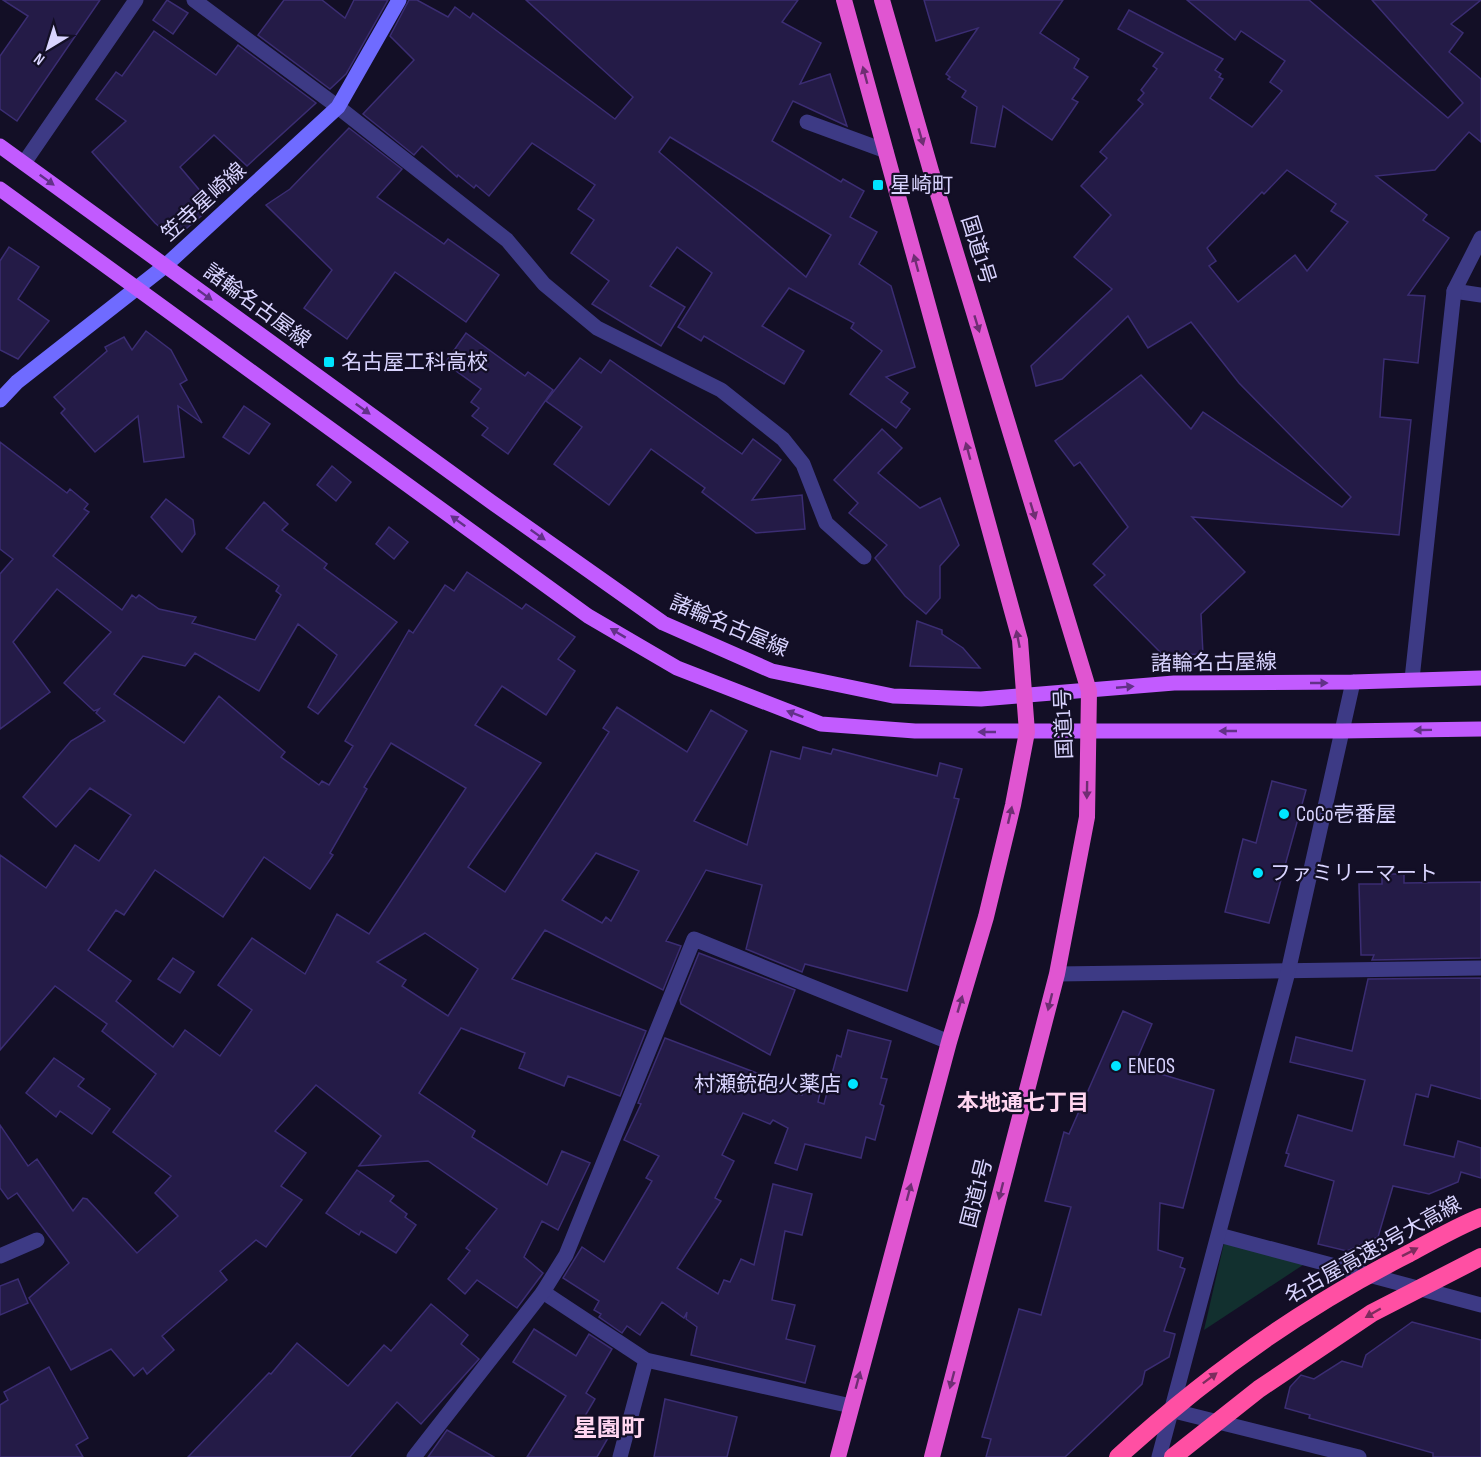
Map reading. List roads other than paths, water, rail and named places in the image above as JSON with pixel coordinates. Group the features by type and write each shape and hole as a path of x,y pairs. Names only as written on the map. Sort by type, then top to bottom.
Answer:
{"highway":[{"name":"国道1号","path":"838,1457 949,1041 986,917 1027,732 1020,640 844,0"},
{"name":"国道1号","path":"882,0 934,183 1089,691 1087,817 1057,974 932,1457"},
{"name":"名古屋高速3号大高線","path":"1118,1457 1190,1393 1307,1310 1357,1280 1481,1217"},
{"path":"1173,1457 1259,1389 1372,1313 1481,1257"}],"main road":[{"name":"笠寺星崎線","path":"0,400 17,382 165,266 338,107 399,0"},
{"name":"諸輪名古屋線","path":"0,146 663,623 772,671 892,696 981,699 1174,683 1353,682 1481,678"},
{"path":"0,189 588,615 677,668 821,724 915,731 1027,732 1481,729"}],"street":[{"path":"24,163 136,0"},
{"path":"194,0 338,107 507,240 543,284 597,328 721,390 783,439 803,464 826,523 864,557"},
{"path":"807,122 886,151"},
{"path":"1412,679 1454,291 1481,238"},
{"path":"1454,291 1481,295"},
{"path":"1159,1457 1288,972 1353,682"},
{"path":"414,1457 543,1292 566,1255 694,939 949,1041"},
{"path":"1057,974 1481,968"},
{"path":"1219,1235 1481,1305"},
{"path":"0,1256 37,1240"},
{"path":"543,1292 646,1360 851,1406"},
{"path":"620,1457 646,1360"},
{"path":"1170,1410 1359,1457"}],"place":[{"name":"星崎町","path":"878,185"},
{"name":"名古屋工科高校","path":"329,362"},
{"name":"CoCo壱番屋","path":"1284,814"},
{"name":"ファミリーマート","path":"1258,873"},
{"name":"ENEOS","path":"1116,1066"},
{"name":"村瀬銃砲火薬店","path":"853,1084"}],"district":[{"name":"本地通七丁目","path":"1023,1103"},
{"name":"星園町","path":"609,1428"}]}
